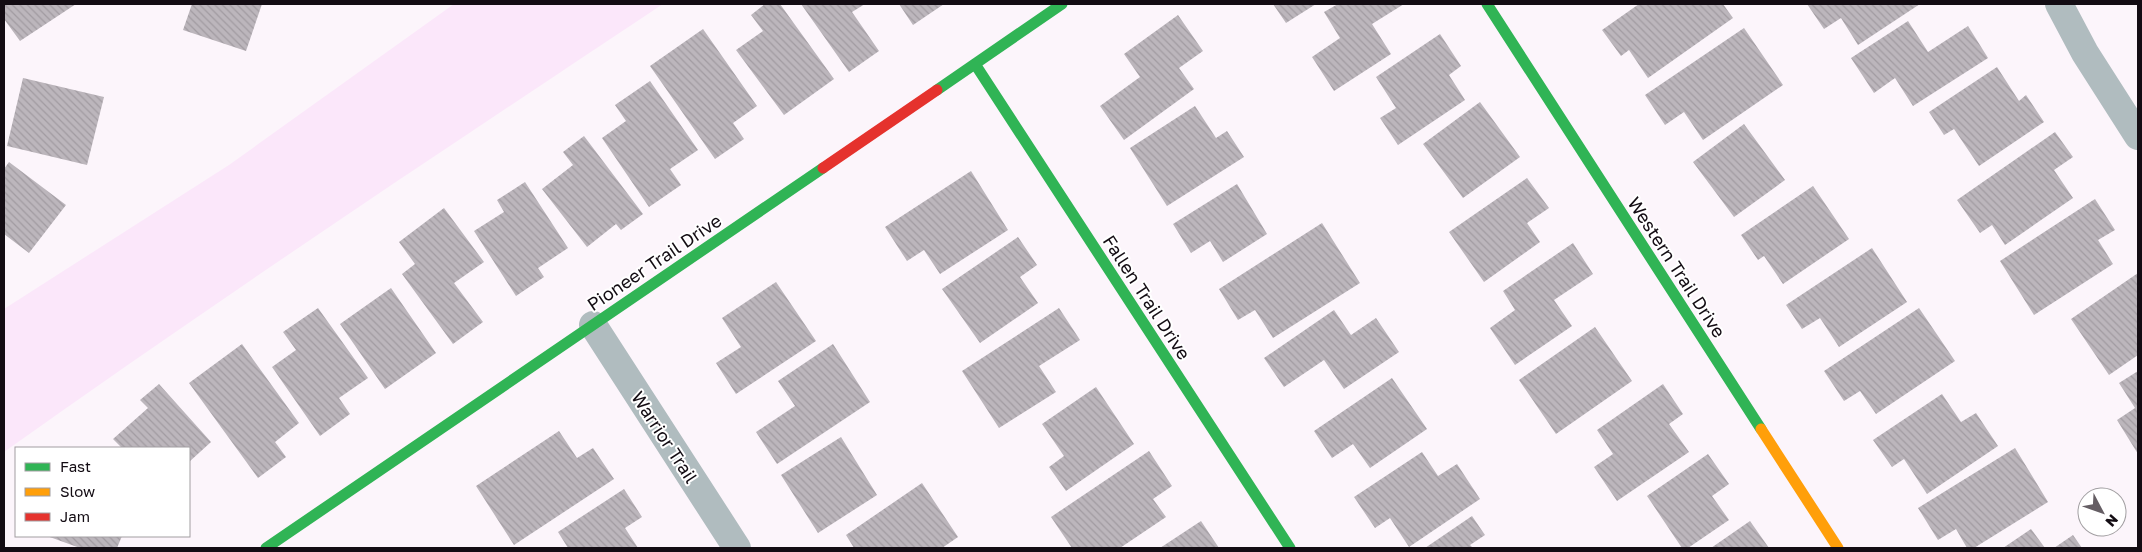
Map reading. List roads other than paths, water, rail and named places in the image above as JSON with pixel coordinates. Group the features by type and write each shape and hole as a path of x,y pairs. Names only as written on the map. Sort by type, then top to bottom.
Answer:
{"street":[{"name":"Pioneer Trail Drive","path":"266,548 1062,4"},
{"name":"Western Trail Drive","path":"1487,4 1838,548"},
{"path":"2059,4 2085,53 2138,136"},
{"name":"Fallen Trail Drive","path":"975,64 1290,548"},
{"name":"Warrior Trail","path":"593,325 737,548"}]}
